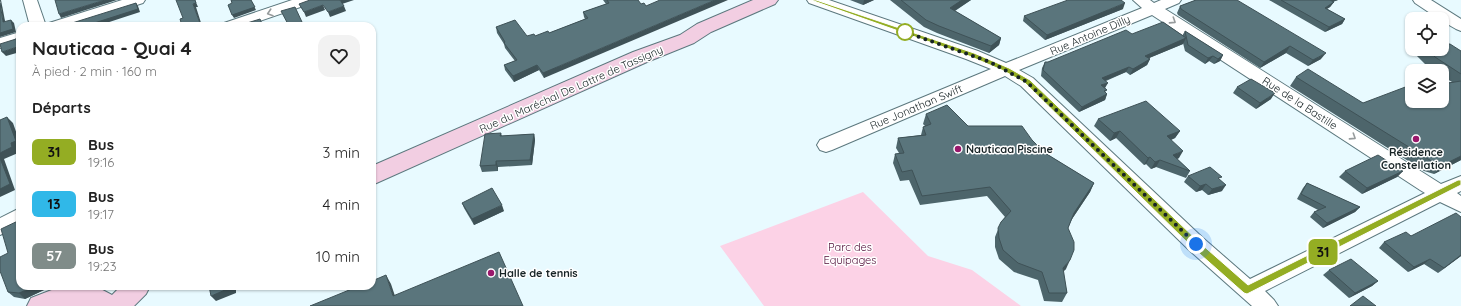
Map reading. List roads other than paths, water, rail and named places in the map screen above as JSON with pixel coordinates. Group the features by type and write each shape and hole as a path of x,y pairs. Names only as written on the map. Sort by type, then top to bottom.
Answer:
{"main road":[{"name":"Rue du Maréchal De Lattre de Tassigny","path":"376,160 746,0"},
{"name":"Rue du Maréchal De Lattre de Tassigny","path":"376,174 640,57 687,39 704,28 769,0"},
{"path":"40,306 54,299 87,290 103,301 107,306"},
{"path":"118,306 133,290"}],"street":[{"path":"30,0 37,22"},
{"path":"67,22 138,0"},
{"path":"239,22 287,3 307,0"},
{"path":"814,0 972,55 1006,69 1027,82 1196,244 1267,306"},
{"name":"Rue Antoine Dilly","path":"1006,69 1146,4 1174,0"},
{"path":"1420,0 1461,26"},
{"path":"1433,0 1461,17"},
{"name":"Rue de la Bastille","path":"1146,4 1461,205"},
{"path":"0,43 16,38"},
{"name":"Rue Jonathan Swift","path":"826,145 1006,69"},
{"path":"1247,290 1461,183"},
{"path":"0,227 16,218"}],"place":[{"name":"Résidence Constellation","path":"1416,139"},
{"name":"Nauticaa Piscine","path":"958,149"},
{"name":"Halle de tennis","path":"491,273"}],"park label":[{"name":"Parc des Equipages","path":"850,253"}]}
